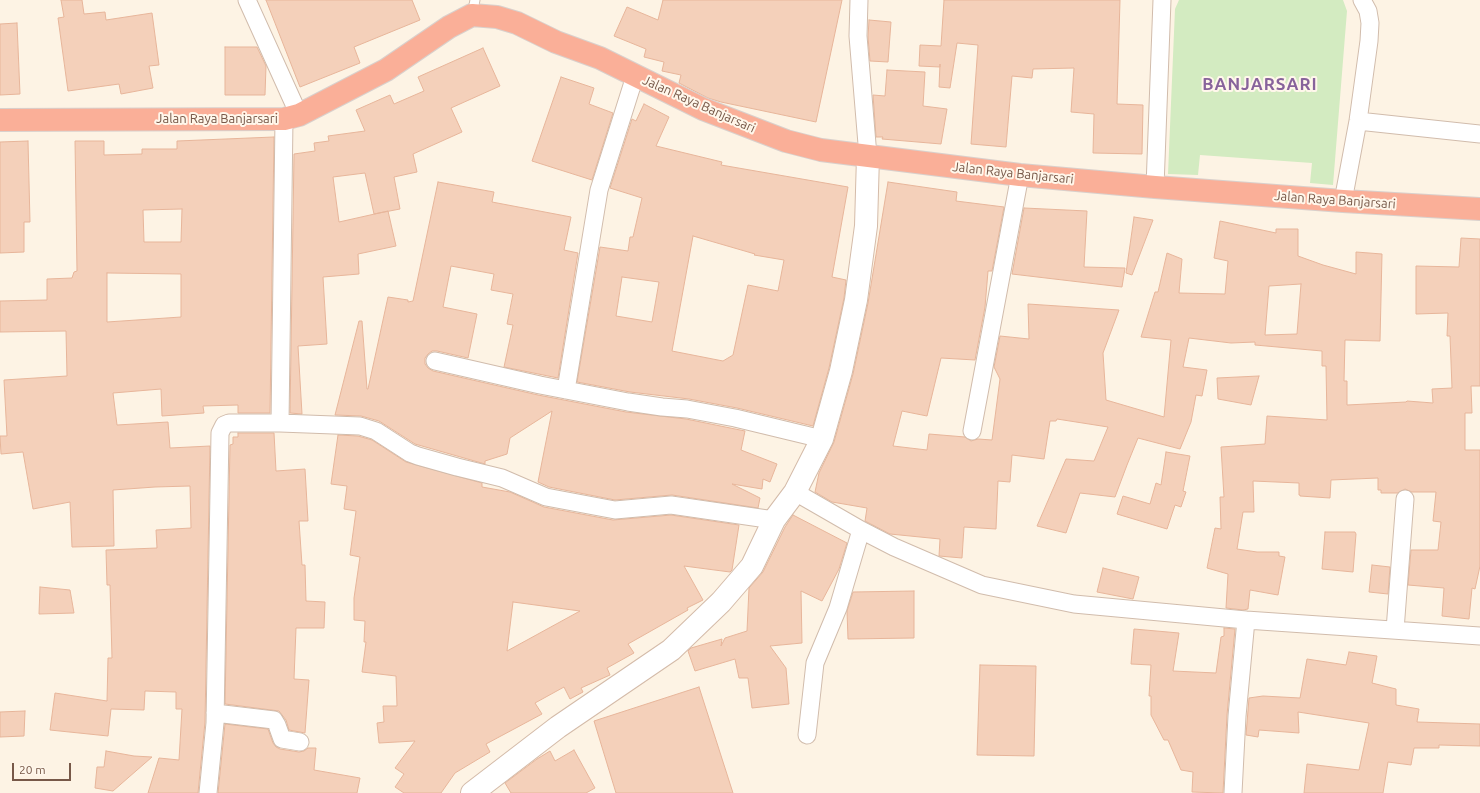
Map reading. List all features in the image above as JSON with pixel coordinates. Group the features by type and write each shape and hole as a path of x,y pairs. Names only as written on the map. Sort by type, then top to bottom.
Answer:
{"highway":[{"name":"Jalan Raya Banjarsari","path":"0,120 291,117 386,70 450,27 474,8 517,24 556,42 600,58 703,109 760,132 786,141 821,150 1020,175 1343,201 1480,209"}],"street":[{"path":"247,0 291,117 286,423"},
{"path":"472,793 558,727 671,650 721,602 752,566 774,520 795,492 822,438 841,371 856,300 866,226 868,156 858,36 859,0"},
{"path":"1155,187 1162,0"},
{"path":"1343,201 1358,121 1369,41 1370,23 1367,4"},
{"path":"566,390 600,190 635,76"},
{"path":"1358,121 1480,134"},
{"path":"972,431 1020,175"},
{"path":"435,361 628,402 687,409 728,416 822,438"},
{"path":"208,793 215,713 220,433 224,425 229,423 309,423 360,426 376,431 410,453 457,468 502,478 546,497 615,510 671,505 774,520"},
{"path":"795,492 861,530 982,585 1074,604 1246,620 1480,636"},
{"path":"1395,630 1405,499"},
{"path":"807,735 815,663 838,608 861,530"},
{"path":"1234,793 1237,716 1246,620"},
{"path":"215,713 274,720 278,725 282,739 300,742"}],"green space":[{"path":"1179,0 1343,0 1347,11 1333,185 1310,183 1312,163 1200,155 1198,175 1168,174 1175,9"}],"building":[{"path":"61,0 82,0 84,14 105,12 106,20 152,13 159,65 149,66 153,88 121,94 119,84 68,91 58,18 64,17"},
{"path":"266,0 412,0 420,20 354,47 360,63 300,87"},
{"path":"663,0 842,0 816,122 708,98 679,83 681,75 662,71 664,62 644,57 646,49 614,36 627,7 658,20"},
{"path":"944,0 1120,0 1117,104 1143,105 1142,154 1093,153 1094,114 1071,112 1074,68 1033,69 1032,78 1012,76 1006,147 971,144 978,45 957,43 950,88 939,87 940,67 919,66 920,45 941,46"},
{"path":"869,20 891,22 888,62 870,61 868,37"},
{"path":"17,23 20,94 0,95 0,24"},
{"path":"225,47 257,47 266,66 265,95 225,95"},
{"path":"483,48 500,86 451,108 462,132 413,154 417,172 394,177 400,209 388,211 396,246 358,254 359,274 323,277 327,344 298,346 302,414 290,413 294,154 315,151 314,143 329,141 328,136 365,131 356,110 390,95 394,104 424,91 418,77","holes":["365,173 374,214 339,222 333,177"]},
{"path":"887,70 925,72 923,106 947,109 941,144 882,139 883,137 876,137 873,95 885,96"},
{"path":"561,77 594,88 589,104 613,113 592,180 532,161"},
{"path":"644,104 669,117 656,146 722,162 721,165 848,187 832,277 846,280 844,298 829,368 813,426 737,408 689,399 630,392 577,382 600,247 628,251 630,237 633,237 642,198 610,188 632,119 636,121","holes":["693,236 755,254 754,255 784,260 778,291 748,285 733,355 723,361 672,351","622,277 659,282 652,322 616,316"]},
{"path":"274,137 270,413 238,413 238,405 203,406 204,413 162,416 161,389 113,393 117,425 168,422 170,448 210,446 205,722 198,793 148,793 159,758 179,760 182,709 176,709 176,692 145,691 144,710 111,709 108,736 50,730 55,693 107,701 108,658 112,658 110,585 107,585 106,550 157,548 156,530 191,528 190,486 113,490 114,546 72,547 70,502 33,509 23,452 1,454 0,436 7,436 4,380 67,376 66,331 0,332 0,301 47,300 47,279 72,278 74,272 77,271 75,141 104,141 104,155 142,154 142,149 177,149 177,141","holes":["182,209 181,242 144,242 143,210","107,273 181,274 181,317 107,322"]},
{"path":"28,141 30,222 24,222 24,252 0,253 0,142"},
{"path":"438,182 494,192 492,202 571,217 564,250 578,253 558,378 504,367 513,325 507,324 513,294 491,290 494,274 451,266 443,307 477,314 468,358 432,351 425,358 425,364 428,368 433,371 538,395 626,412 686,419 745,431 741,450 777,464 770,482 763,479 762,489 732,484 760,498 758,508 672,495 615,500 549,487 538,482 552,411 510,438 507,454 485,461 485,464 415,444 379,421 361,416 335,415 359,321 362,321 368,389 388,297 408,300 408,302 413,301"},
{"path":"888,182 957,192 956,201 1004,207 992,271 988,271 985,307 975,360 941,358 927,416 902,411 893,446 927,450 929,434 965,437 971,441 978,439 992,440 1000,379 994,367 1000,336 1029,339 1028,304 1119,310 1103,353 1106,400 1164,417 1171,340 1141,337 1155,292 1158,292 1167,253 1182,259 1179,293 1225,294 1228,261 1214,258 1220,221 1276,233 1276,229 1298,229 1298,256 1323,265 1356,274 1356,252 1382,254 1380,341 1345,340 1344,381 1347,381 1347,405 1407,401 1433,403 1432,389 1452,388 1450,336 1447,336 1448,313 1416,314 1416,266 1459,267 1461,238 1480,239 1480,386 1471,386 1472,413 1465,413 1465,450 1480,450 1480,566 1475,589 1472,588 1469,619 1442,616 1444,588 1408,585 1411,550 1438,550 1441,522 1433,521 1436,492 1412,492 1405,489 1398,493 1381,493 1381,490 1378,490 1378,478 1331,480 1330,498 1300,496 1299,483 1253,481 1254,512 1243,512 1237,549 1257,552 1279,552 1279,556 1285,557 1278,595 1250,590 1248,609 1243,610 1226,608 1228,574 1207,568 1215,528 1221,529 1220,497 1224,497 1221,447 1265,444 1267,416 1327,420 1326,366 1322,366 1322,351 1255,345 1255,342 1231,343 1189,338 1183,367 1207,370 1202,396 1196,395 1191,422 1180,449 1138,438 1115,497 1080,493 1066,533 1037,526 1066,459 1094,461 1108,427 1057,419 1056,421 1050,421 1044,459 1012,455 1010,482 998,481 996,529 964,527 962,558 939,556 940,539 890,534 865,521 867,508 832,502 815,492 819,473 834,442 853,374 868,303","holes":["1301,284 1297,334 1265,335 1269,286"]},
{"path":"1024,208 1087,211 1084,267 1125,268 1122,287 1012,274"},
{"path":"1134,217 1153,220 1132,275 1126,273"},
{"path":"1259,376 1251,405 1218,399 1217,378"},
{"path":"238,433 274,433 276,471 305,469 308,521 299,521 302,565 305,565 306,601 325,602 324,628 296,628 294,679 309,680 305,733 289,730 286,720 279,711 225,704 230,445 233,444 233,437 238,437"},
{"path":"338,435 358,436 372,440 406,462 482,483 482,487 510,492 544,507 613,520 671,515 739,525 732,570 730,572 684,566 703,600 628,644 634,653 607,668 610,675 581,688 583,692 570,699 564,687 535,703 542,714 486,744 490,752 455,773 441,793 404,793 395,787 404,774 395,768 415,741 379,743 377,723 384,722 383,706 397,706 396,676 362,672 366,642 364,642 365,621 354,620 354,598 360,557 350,555 356,511 344,509 347,486 331,484","holes":["513,602 580,611 507,651"]},
{"path":"1166,452 1190,456 1183,491 1186,492 1181,507 1175,505 1167,529 1117,514 1123,496 1150,504 1156,483 1161,485"},
{"path":"793,515 847,543 839,569 822,601 801,591 802,643 770,646 786,668 789,704 752,708 748,678 739,678 735,659 695,671 688,651 691,648 722,639 721,646 725,638 747,631 749,588 763,572 785,527"},
{"path":"1325,532 1355,532 1353,572 1322,569"},
{"path":"1372,565 1390,567 1388,594 1369,592"},
{"path":"1103,568 1139,577 1133,599 1097,592"},
{"path":"40,587 70,590 74,613 39,614"},
{"path":"914,591 914,638 848,639 847,611 853,592"},
{"path":"1224,628 1235,629 1227,715 1223,793 1192,792 1193,772 1181,770 1168,740 1164,740 1151,715 1151,696 1149,696 1151,665 1131,664 1134,629 1179,633 1173,671 1216,673 1221,637 1224,636"},
{"path":"1349,652 1377,656 1372,683 1396,689 1396,705 1419,709 1417,722 1480,724 1480,746 1439,745 1439,748 1414,748 1411,765 1388,762 1383,793 1304,793 1307,764 1359,770 1369,723 1298,712 1299,733 1259,730 1258,737 1246,735 1249,698 1263,696 1300,698 1307,659 1346,665"},
{"path":"980,665 1036,666 1034,756 977,755"},
{"path":"699,687 733,793 616,793 594,721"},
{"path":"25,711 24,736 0,737 0,712"},
{"path":"225,724 268,729 273,743 280,749 299,752 308,748 316,748 314,770 360,778 357,793 218,793"},
{"path":"574,750 595,788 586,793 511,793 505,783 550,751 555,761"},
{"path":"106,751 134,756 152,757 113,791 95,788 97,767 104,767"}],"district":[{"name":"BANJARSARI","path":"1260,84"}]}
